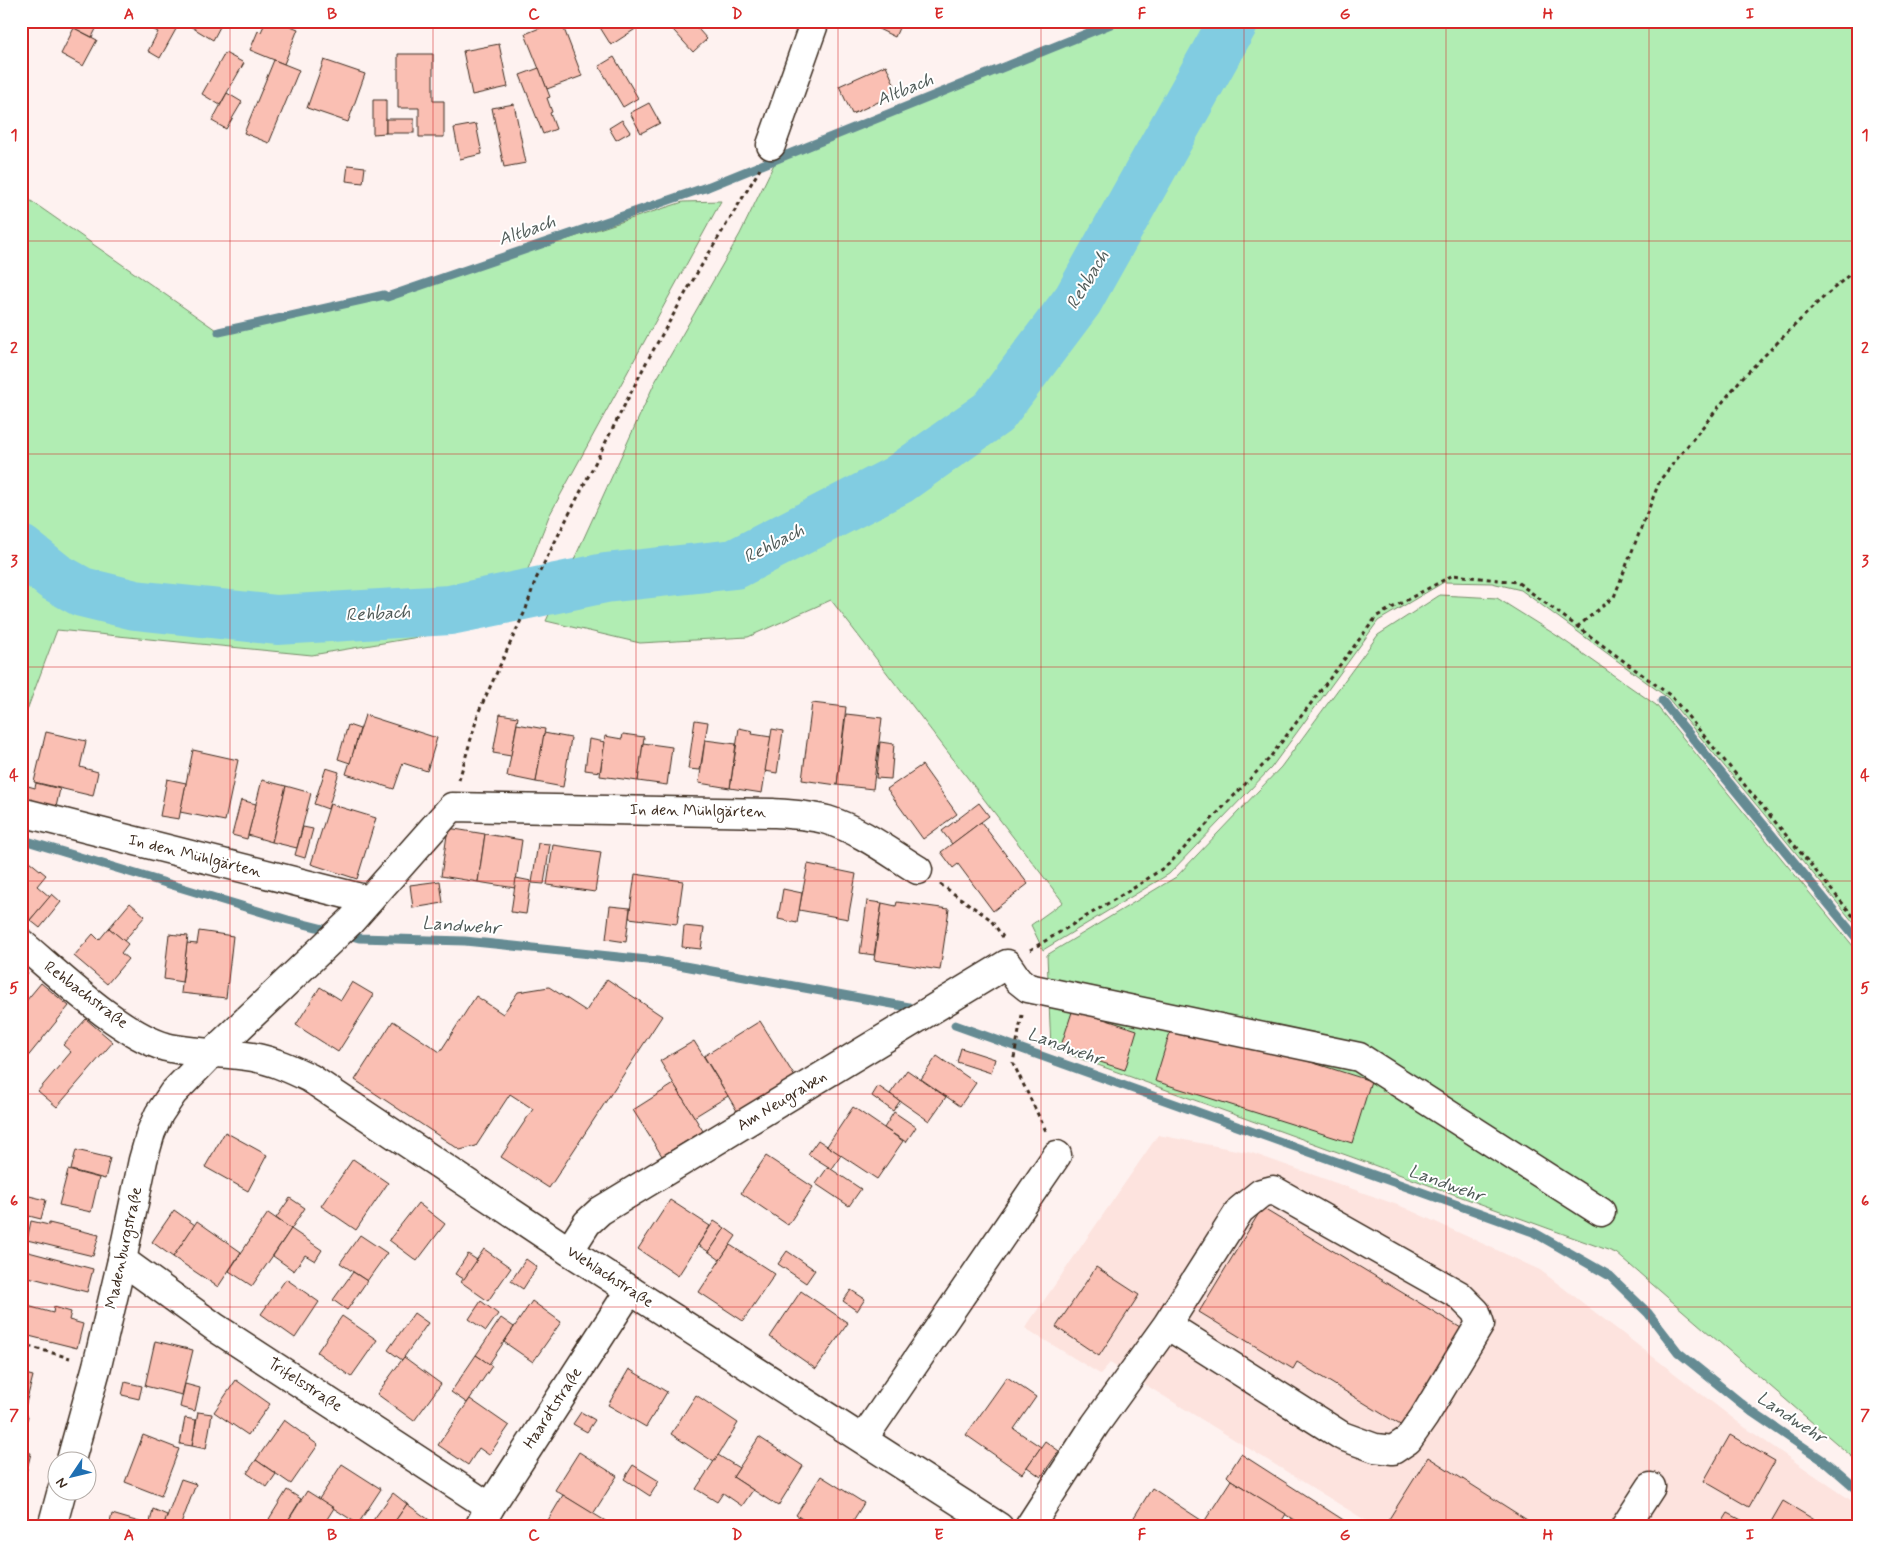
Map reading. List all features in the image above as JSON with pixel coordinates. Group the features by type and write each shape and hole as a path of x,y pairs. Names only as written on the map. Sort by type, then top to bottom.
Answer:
{"street":[{"path":"771,146 815,21"},
{"path":"212,1053 342,929 452,806"},
{"name":"In den Mühlgärten","path":"452,806 798,815 825,819 850,828 918,870"},
{"name":"In den Mühlgärten","path":"21,812 369,900"},
{"name":"Rehbachstraße","path":"21,944 108,1015 141,1036 164,1046 186,1051 212,1053"},
{"path":"1007,964 1018,980 1028,988 1359,1057 1601,1212"},
{"name":"Am Neugraben","path":"569,1251 588,1223 600,1211 1007,964"},
{"name":"Wehlachstraße","path":"212,1053 253,1057 280,1063 310,1078 569,1251 999,1527"},
{"name":"Madenburgstraße","path":"74,1450 97,1366 151,1132 159,1114 173,1094 212,1053"},
{"path":"863,1439 1057,1155"},
{"path":"1029,1527 1095,1425 1168,1326 1240,1210 1261,1193 1273,1190 1459,1294 1476,1312 1480,1324 1424,1417 1408,1440 1393,1450 1375,1448 1342,1436 1168,1326"},
{"name":"Trifelsstraße","path":"122,1260 484,1517"},
{"name":"Haardtstraße","path":"484,1517 630,1290"},
{"path":"1625,1527 1651,1487"},
{"path":"52,1527 59,1500"}],"path":[{"path":"452,806 479,711 526,609 535,581 647,361 697,273 756,178"},
{"path":"1577,627 1614,597 1660,480 1742,378 1816,304 1858,267"},
{"path":"918,870 990,919 1003,936 1007,964 1169,864 1268,760 1377,616 1453,576 1517,582 1671,696 1858,922"},
{"path":"1020,1030 1014,1063 1057,1155"},
{"path":"21,1344 97,1366"}],"shaded area":[{"path":"1158,1135 1252,1153 1403,1207 1540,1270 1743,1426 1858,1505 1858,1527 1372,1527 1373,1525 1110,1363 1100,1374 1025,1328"}],"green space":[{"path":"1119,21 1858,21 1858,928 1668,698 1521,590 1492,583 1444,582 1378,621 1271,768 1169,874 1043,950 1031,925 1063,902 831,600 748,637 640,643 546,621 655,382 740,234 775,162"},
{"path":"21,194 219,332 387,297 683,202 721,201 549,516 507,622 312,655 57,630 21,726"},
{"path":"1440,595 1497,598 1559,637 1656,705 1858,952 1858,1462 1616,1253 1051,1048 1047,955 1176,877 1281,767 1378,635"}],"building":[{"path":"78,21 100,21 92,37 74,28"},
{"path":"145,21 180,22 160,58 148,51 158,32 143,24"},
{"path":"186,21 223,21 213,40 185,23"},
{"path":"266,21 278,21 298,29 284,64 250,50 258,31 261,32"},
{"path":"561,21 582,76 547,89 525,34"},
{"path":"596,21 637,21 640,26 611,45"},
{"path":"665,21 691,21 707,39 693,52"},
{"path":"862,21 902,21 895,37"},
{"path":"74,28 97,40 83,66 61,54"},
{"path":"499,44 508,87 472,95 463,51"},
{"path":"225,53 244,63 220,105 202,94"},
{"path":"398,54 433,54 433,101 444,101 444,137 419,137 419,108 398,108"},
{"path":"614,57 638,98 623,107 599,66"},
{"path":"274,60 299,70 269,143 244,133"},
{"path":"324,60 365,74 348,122 307,108"},
{"path":"886,65 898,93 852,114 839,86"},
{"path":"539,68 550,97 547,98 556,129 543,134 520,75"},
{"path":"227,93 242,102 226,129 212,121"},
{"path":"373,100 386,100 386,133 373,134"},
{"path":"649,103 660,123 641,133 630,113"},
{"path":"514,104 526,163 504,167 492,108"},
{"path":"386,119 414,119 414,133 386,133"},
{"path":"622,120 630,132 616,140 609,128"},
{"path":"476,124 482,154 460,159 454,128"},
{"path":"348,165 365,167 363,183 346,181"},
{"path":"812,703 846,707 837,785 802,780"},
{"path":"500,714 518,717 511,756 493,753"},
{"path":"846,714 882,718 873,789 837,785"},
{"path":"365,715 437,738 427,771 403,763 394,789 346,774"},
{"path":"695,720 708,722 700,770 688,769"},
{"path":"517,724 545,729 536,782 507,776"},
{"path":"348,725 360,729 350,763 338,759"},
{"path":"739,728 753,731 752,734 771,737 762,793 730,788"},
{"path":"772,729 783,731 777,773 765,771"},
{"path":"46,732 86,741 80,767 98,772 93,796 34,782"},
{"path":"544,733 571,738 563,787 536,782"},
{"path":"623,734 644,737 638,781 600,776 605,736 622,739"},
{"path":"589,739 605,742 600,772 585,770"},
{"path":"705,740 736,744 730,788 699,783"},
{"path":"880,742 894,744 891,779 876,778"},
{"path":"643,743 672,747 667,785 638,781"},
{"path":"193,750 238,760 225,821 180,812"},
{"path":"922,765 957,814 923,839 887,789"},
{"path":"326,768 339,772 328,809 314,804"},
{"path":"167,779 186,783 179,819 160,816"},
{"path":"262,780 286,786 272,842 248,835"},
{"path":"36,783 60,789 56,807 21,798 21,784 35,788"},
{"path":"286,786 311,793 297,848 272,842"},
{"path":"241,800 256,804 247,839 232,835"},
{"path":"979,803 989,816 952,844 942,831"},
{"path":"330,804 376,818 357,879 311,864"},
{"path":"981,822 1028,884 993,911 958,864 953,868 941,852"},
{"path":"303,827 313,829 305,858 295,855"},
{"path":"448,828 485,834 478,882 441,876"},
{"path":"485,834 522,840 515,888 478,882"},
{"path":"538,843 550,844 544,884 532,883"},
{"path":"553,845 601,852 595,892 547,885"},
{"path":"24,857 46,875 37,886 50,897 30,920 21,913 21,861"},
{"path":"808,864 856,874 848,919 799,910"},
{"path":"635,874 683,881 677,924 629,918"},
{"path":"516,878 531,881 526,914 511,912"},
{"path":"440,881 443,903 413,908 410,885"},
{"path":"783,889 802,893 797,923 778,919"},
{"path":"52,894 61,902 40,928 30,920"},
{"path":"867,901 882,903 874,955 860,953"},
{"path":"897,902 949,909 940,970 874,960 882,903 896,906"},
{"path":"130,903 145,916 124,941 109,928"},
{"path":"610,906 630,908 626,942 606,939"},
{"path":"684,926 704,928 701,949 682,947"},
{"path":"109,928 128,944 121,953 128,959 107,984 74,956 93,934 99,940"},
{"path":"199,931 233,936 226,998 181,993 187,943 197,944"},
{"path":"169,934 188,936 182,982 164,979"},
{"path":"21,967 28,973 21,980"},
{"path":"607,979 662,1016 549,1188 501,1157 533,1109 510,1094 476,1146 460,1150 355,1080 393,1021 440,1052 476,996 503,1014 518,992 549,987 586,1011"},
{"path":"352,982 374,995 338,1052 296,1025 320,987 341,1000"},
{"path":"41,983 69,1006 21,1065 21,1019 25,1014 21,1011 21,1007"},
{"path":"1073,1009 1137,1030 1125,1070 1060,1049"},
{"path":"86,1019 113,1042 57,1107 38,1091 71,1052 63,1045"},
{"path":"1174,1019 1371,1081 1352,1143 1155,1081"},
{"path":"760,1021 797,1080 740,1116 704,1056"},
{"path":"694,1041 728,1096 694,1117 660,1061"},
{"path":"961,1048 995,1059 991,1073 957,1062"},
{"path":"937,1056 976,1083 960,1106 921,1079"},
{"path":"907,1070 946,1097 929,1121 890,1094"},
{"path":"674,1084 703,1131 662,1156 633,1110"},
{"path":"878,1086 900,1101 893,1111 872,1096"},
{"path":"853,1107 903,1141 877,1179 827,1146"},
{"path":"894,1112 916,1127 906,1142 884,1128"},
{"path":"225,1132 267,1155 248,1191 205,1167"},
{"path":"818,1140 841,1155 832,1169 808,1154"},
{"path":"76,1150 110,1158 105,1179 71,1170"},
{"path":"766,1156 813,1187 788,1225 741,1193"},
{"path":"353,1159 388,1183 356,1230 321,1206"},
{"path":"828,1167 861,1189 849,1206 816,1184"},
{"path":"68,1170 99,1178 91,1212 59,1205"},
{"path":"21,1194 46,1200 41,1219 21,1214"},
{"path":"290,1198 305,1208 291,1229 276,1218"},
{"path":"670,1200 710,1226 678,1276 638,1249"},
{"path":"418,1203 445,1224 417,1261 389,1240"},
{"path":"1262,1208 1461,1328 1402,1426 1297,1362 1293,1369 1199,1312"},
{"path":"174,1210 195,1225 173,1257 152,1242"},
{"path":"268,1213 291,1229 252,1286 229,1271"},
{"path":"31,1221 49,1225 49,1223 99,1235 93,1256 27,1240"},
{"path":"197,1221 241,1252 218,1287 173,1257"},
{"path":"714,1221 725,1228 709,1252 698,1245"},
{"path":"725,1228 736,1236 720,1260 709,1252"},
{"path":"291,1229 322,1250 315,1261 305,1255 294,1271 273,1256"},
{"path":"360,1235 387,1253 367,1281 340,1263"},
{"path":"730,1245 775,1274 743,1321 699,1292"},
{"path":"484,1249 511,1268 488,1301 461,1282"},
{"path":"21,1250 93,1269 87,1292 21,1275"},
{"path":"787,1251 815,1270 806,1283 778,1264"},
{"path":"468,1254 477,1260 464,1279 455,1274"},
{"path":"526,1259 537,1267 523,1289 511,1281"},
{"path":"1096,1267 1139,1295 1099,1356 1056,1327"},
{"path":"353,1272 367,1281 347,1310 333,1300"},
{"path":"286,1279 319,1302 295,1338 261,1314"},
{"path":"851,1290 865,1299 857,1311 843,1301"},
{"path":"801,1291 848,1323 816,1369 770,1337"},
{"path":"481,1301 498,1314 486,1331 469,1319"},
{"path":"532,1301 561,1322 533,1362 504,1342"},
{"path":"24,1305 53,1313 54,1307 71,1312 69,1320 83,1324 77,1348 21,1334 21,1310 23,1310"},
{"path":"414,1313 428,1323 402,1360 388,1350"},
{"path":"342,1316 377,1340 351,1377 317,1352"},
{"path":"501,1318 514,1327 489,1364 476,1355"},
{"path":"155,1341 193,1350 182,1395 145,1386"},
{"path":"476,1355 492,1366 467,1403 451,1392"},
{"path":"404,1357 441,1384 414,1421 377,1394"},
{"path":"629,1369 667,1392 646,1427 608,1405"},
{"path":"21,1373 33,1376 23,1415 28,1416 21,1444"},
{"path":"1007,1377 1036,1397 1014,1429 1041,1447 1022,1474 966,1435"},
{"path":"236,1380 270,1404 248,1435 214,1412"},
{"path":"125,1382 142,1386 139,1399 122,1395"},
{"path":"185,1384 200,1388 195,1411 180,1407"},
{"path":"696,1395 738,1423 714,1462 671,1434"},
{"path":"470,1399 509,1426 489,1455 479,1448 468,1465 438,1445"},
{"path":"198,1412 212,1414 206,1449 192,1446"},
{"path":"581,1412 595,1420 587,1432 573,1424"},
{"path":"185,1418 196,1420 192,1446 180,1444"},
{"path":"284,1420 318,1445 291,1484 256,1460"},
{"path":"143,1435 179,1449 161,1496 125,1482"},
{"path":"1730,1435 1775,1461 1749,1507 1704,1481"},
{"path":"759,1437 803,1466 778,1506 733,1477"},
{"path":"1045,1441 1059,1451 1041,1477 1027,1467"},
{"path":"21,1451 31,1453 22,1489 25,1489 21,1503"},
{"path":"579,1452 617,1476 593,1514 555,1490"},
{"path":"1241,1454 1345,1521 1341,1527 1305,1527 1231,1480 1227,1476"},
{"path":"718,1455 739,1468 733,1477 753,1490 742,1506 723,1493 717,1502 696,1489"},
{"path":"1428,1457 1538,1527 1384,1527"},
{"path":"256,1460 276,1474 267,1487 247,1473"},
{"path":"342,1464 381,1489 358,1524 319,1499"},
{"path":"633,1465 659,1481 650,1496 624,1479"},
{"path":"821,1476 864,1503 849,1527 815,1527 796,1515"},
{"path":"181,1479 196,1484 180,1527 163,1527"},
{"path":"1231,1480 1286,1514 1278,1527 1128,1527 1152,1488 1204,1522"},
{"path":"287,1490 301,1499 284,1527 280,1527 269,1519"},
{"path":"307,1491 334,1508 322,1527 284,1527"},
{"path":"393,1493 407,1504 391,1527 376,1527 371,1523"},
{"path":"563,1495 612,1525 611,1527 544,1527"},
{"path":"1783,1501 1823,1525 1822,1527 1768,1527"},
{"path":"407,1504 439,1527 391,1527"},
{"path":"153,1509 167,1515 163,1527 149,1527"},
{"path":"1728,1513 1749,1524 1747,1527 1733,1527 1723,1521"},
{"path":"112,1514 146,1524 146,1527 109,1527"}],"waterway":[{"name":"Altbach","path":"705,188 1118,21"},
{"name":"Rehbach","path":"21,550 55,577 82,592 135,605 277,620 450,610 605,578 735,564 898,480 994,412 1078,300 1234,21"},
{"name":"Altbach","path":"387,297 707,187"},
{"name":"Altbach","path":"219,332 384,295"},
{"path":"1662,701 1858,940"},
{"name":"Landwehr","path":"21,837 27,841 288,920 332,931"},
{"name":"Landwehr","path":"345,934 359,938 465,941 657,961 909,1007"},
{"name":"Landwehr","path":"955,1025 1533,1232 1610,1276 1648,1313 1678,1352 1752,1412 1827,1463 1858,1490"}]}
